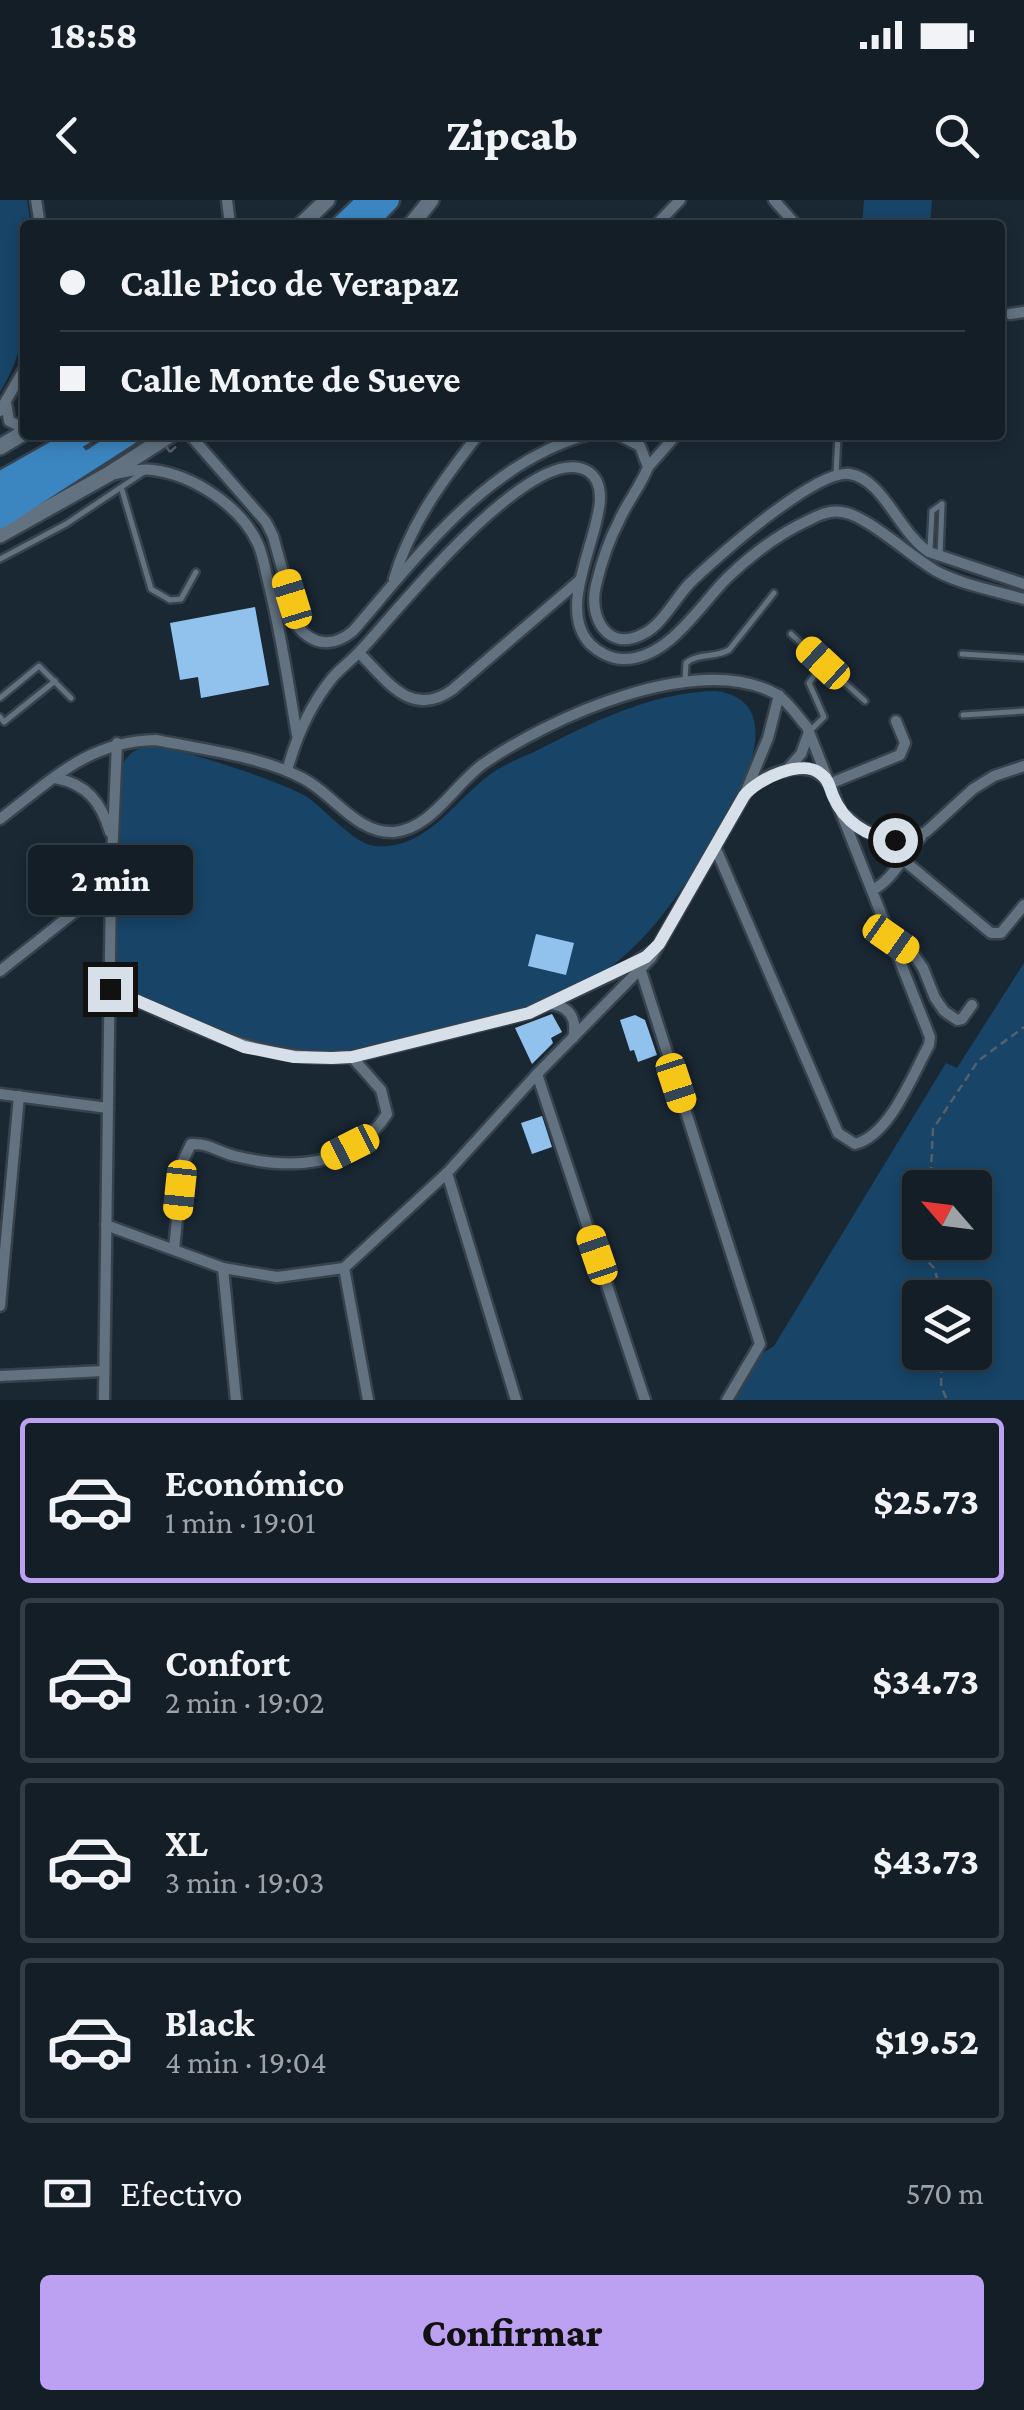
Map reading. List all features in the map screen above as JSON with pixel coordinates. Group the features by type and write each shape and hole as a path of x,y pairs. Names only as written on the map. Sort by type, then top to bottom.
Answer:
{"highway":[{"path":"340,220 368,200"},
{"path":"373,220 397,202"},
{"path":"0,471 55,440"},
{"path":"0,482 74,440"},
{"path":"0,498 101,440"},
{"path":"0,518 121,440"}],"main road":[{"path":"306,220 326,200"},
{"path":"415,220 431,200"},
{"path":"0,535 109,474 173,444"}],"street":[{"path":"661,220 680,200"},
{"path":"774,200 792,220"},
{"path":"1010,314 1024,312"},
{"path":"0,410 20,377"},
{"path":"8,398 6,417 20,429"},
{"path":"194,440 266,522 303,633 329,643 348,636 472,500 546,450 573,440"},
{"path":"392,585 403,550 435,490 474,440"},
{"path":"629,440 646,454 648,467"},
{"path":"672,440 648,467 617,523 595,587 593,609 597,622 606,633 618,638 648,632 726,549 780,508 836,474 852,474 870,483 918,545 1024,584"},
{"path":"287,771 297,734 333,676 359,653 477,522 561,469 577,468 590,473 597,484 598,516 575,608 578,626 601,654 622,659 643,656 662,646 759,550 796,526 821,514 839,511 856,515 943,575 1024,598"},
{"path":"109,474 149,469 189,481 232,509 258,545 273,600 297,734"},
{"path":"359,653 407,698 419,702 433,700 452,690 580,579"},
{"path":"273,600 292,599"},
{"path":"0,818 84,757 117,743 156,740 287,771 319,788 367,827 388,832 404,830 426,819 482,765 539,729 591,706 685,683 732,679 779,695 810,732 930,1036 930,1045 882,1128 867,1140 854,1144 838,1133 716,848"},
{"path":"106,1225 223,1268 278,1277 344,1268 447,1173 537,1074 641,971 744,796 768,738 779,695"},
{"path":"829,784 900,755 905,743 896,721"},
{"path":"786,772 801,754 810,732"},
{"path":"104,1400 111,883 117,743"},
{"path":"872,890 883,886 901,858 973,789 994,776 1024,766"},
{"path":"744,796 761,780 786,772 812,769 829,784"},
{"path":"54,778 77,784 95,797 112,838"},
{"path":"842,813 861,830 877,837 906,839 926,832"},
{"path":"901,858 991,933 1001,933 1024,905"},
{"path":"0,971 111,883"},
{"path":"891,939 914,954 944,1011 962,1019 972,1005"},
{"path":"110,989 244,1047 294,1057 352,1057 512,1018 630,966 659,944"},
{"path":"641,971 760,1344 727,1400"},
{"path":"546,1004 562,1006 571,1013 575,1022 573,1038"},
{"path":"174,1249 182,1161 191,1144 208,1144 228,1154 271,1165 318,1164 376,1132 387,1114 380,1090 352,1057"},
{"path":"537,1074 646,1400"},
{"path":"0,1094 108,1108"},
{"path":"0,1306 18,1096"},
{"path":"447,1173 516,1400"},
{"path":"223,1268 236,1400"},
{"path":"344,1268 368,1400"},
{"path":"0,1376 104,1371"}],"lane":[{"path":"836,474 838,440"},
{"path":"0,559 66,524 149,469"},
{"path":"122,490 151,589 170,600 181,599 196,572"},
{"path":"942,504 935,554 932,511 942,504"},
{"path":"685,683 686,663 692,658 720,656 729,650 774,593"},
{"path":"792,634 865,701"},
{"path":"962,654 1024,658"},
{"path":"810,732 824,717 809,683 823,663"},
{"path":"0,698 38,666 71,698"},
{"path":"0,717 4,722 55,681"},
{"path":"963,714 1024,712"}],"path":[{"path":"931,1170 932,1128 978,1061 1007,1036 1024,1028"},
{"path":"941,1370 941,1386 947,1400"}],"shaded area":[{"path":"0,200 27,200 30,220 20,220 20,344 0,392"},
{"path":"864,200 932,200 930,220 862,220"},
{"path":"716,691 745,703 755,727 752,759 738,796 696,868 654,925 609,968 563,995 479,1022 333,1052 276,1047 249,1040 117,985 118,778 124,762 136,750 160,748 253,774 307,797 367,844 394,845 426,831 495,771 579,730 646,703"},
{"path":"1024,963 1024,1400 734,1400 761,1354 774,1346 946,1063 957,1068"}],"building":[{"path":"255,607 269,685 201,698 198,677 180,680 170,623"},
{"path":"536,934 574,943 566,975 528,966"},
{"path":"552,1014 562,1032 551,1038 553,1043 532,1064 515,1028"},
{"path":"635,1015 645,1020 657,1055 638,1062 634,1050 630,1051 620,1020"},
{"path":"542,1116 552,1147 532,1154 521,1123"}],"route":[{"path":"110,989 244,1047 294,1057 352,1057 529,1013 646,957 659,944 744,796 767,777 804,769 818,771 842,813 861,830 895,840"}]}
